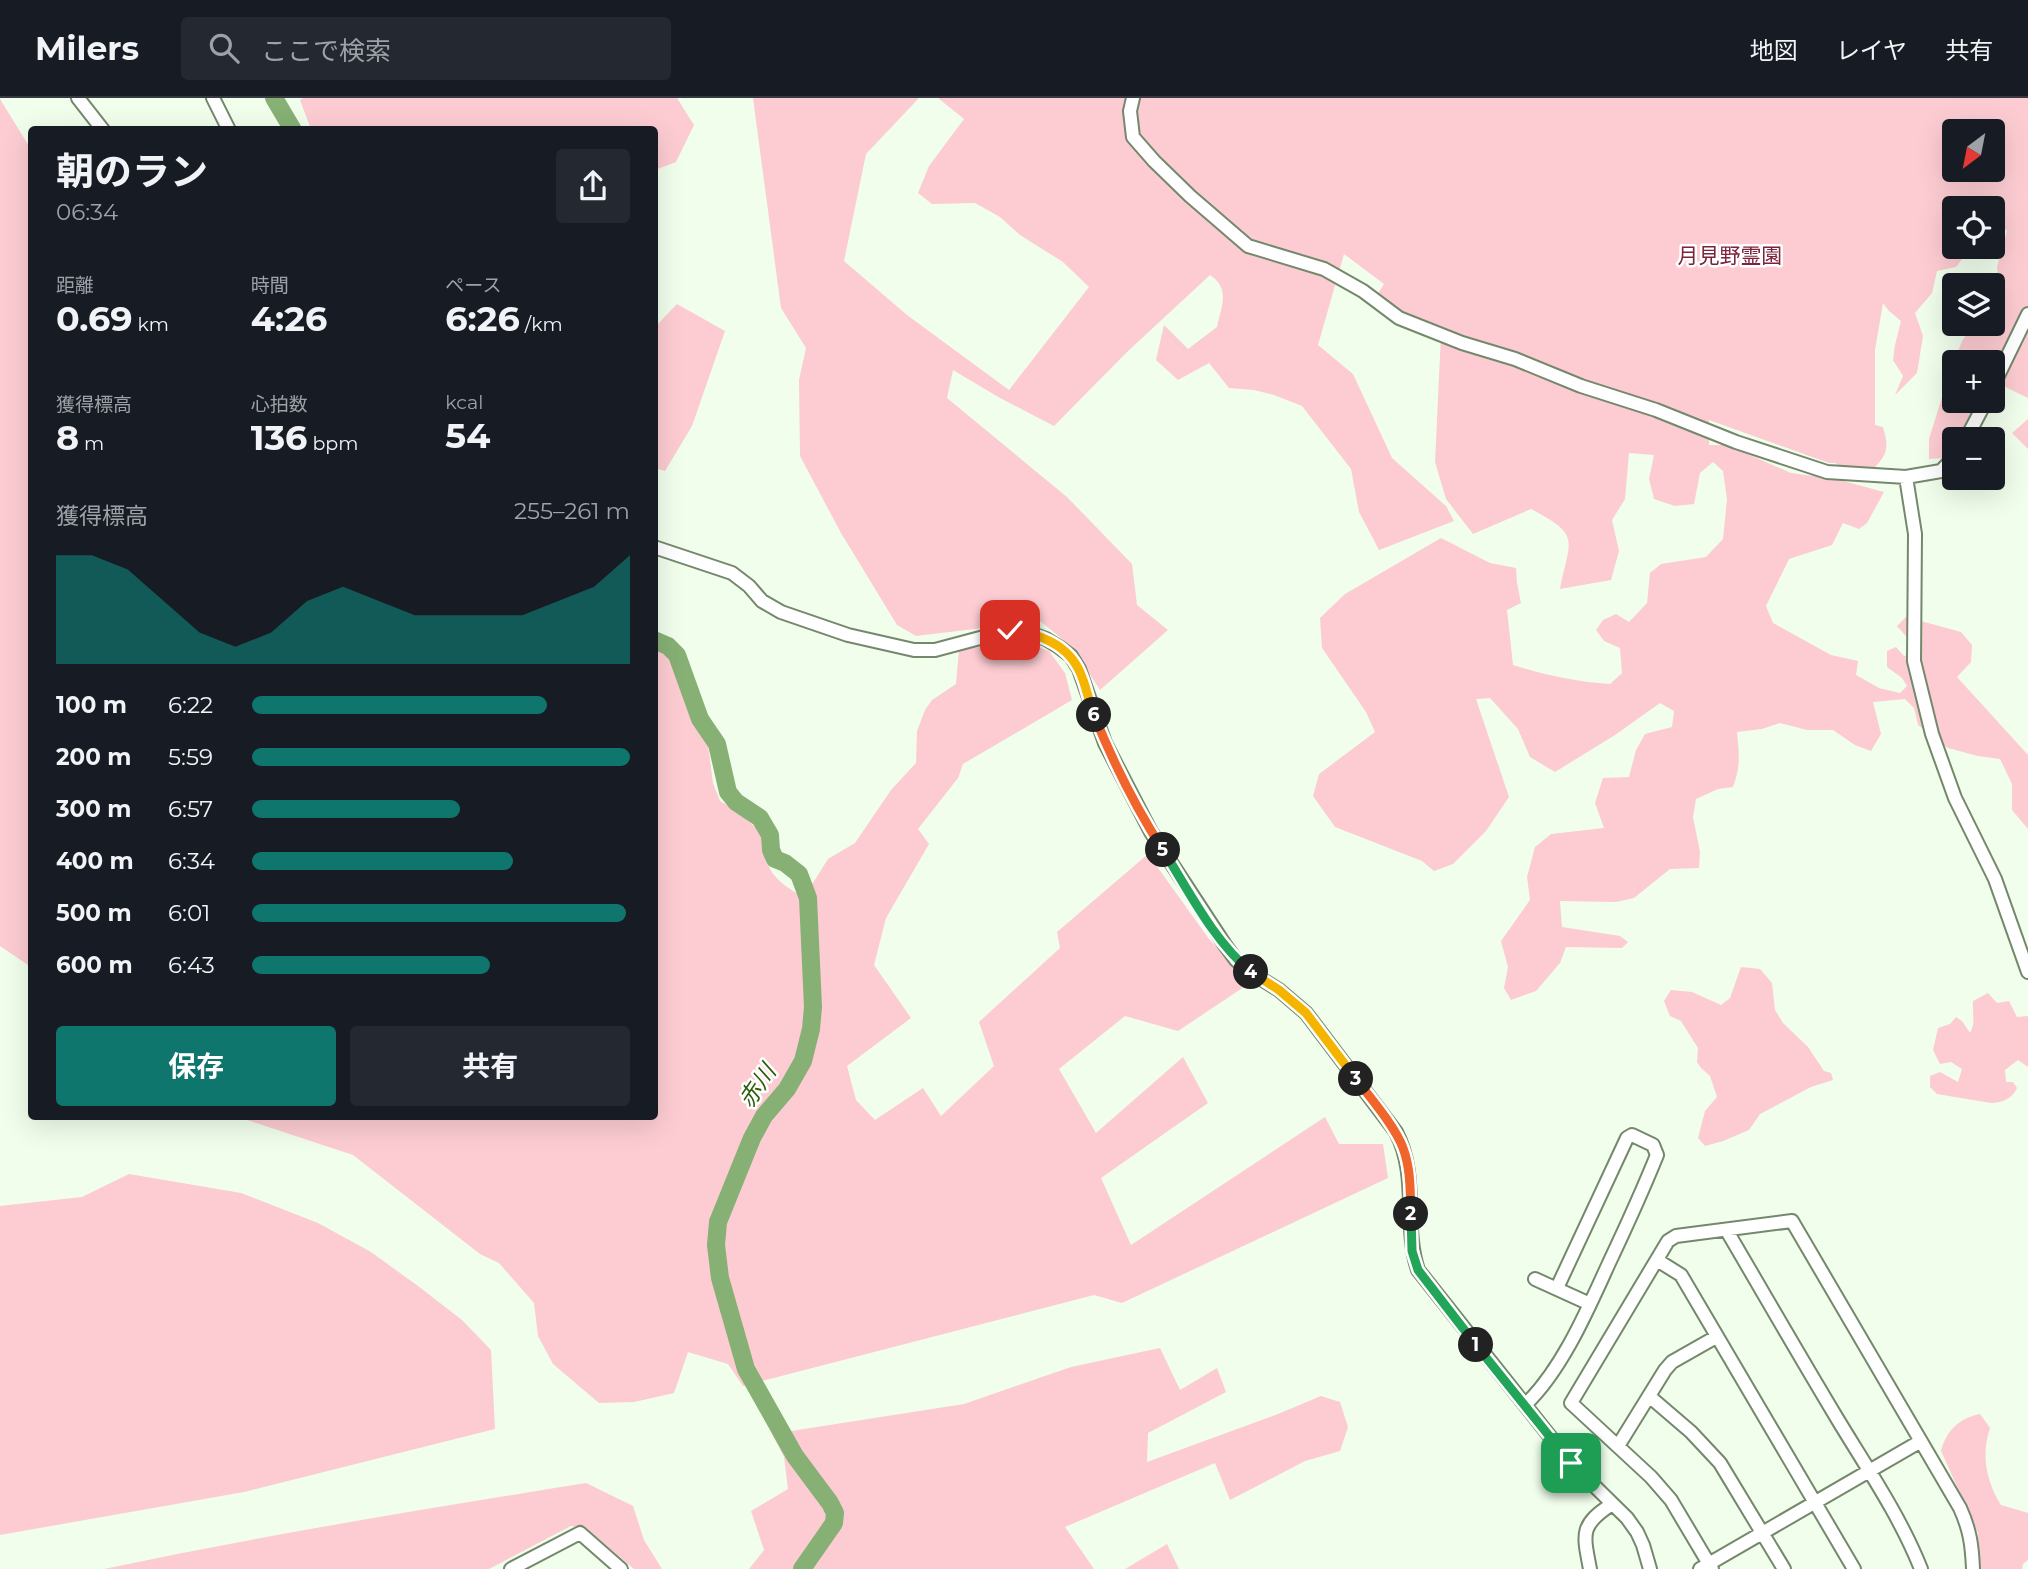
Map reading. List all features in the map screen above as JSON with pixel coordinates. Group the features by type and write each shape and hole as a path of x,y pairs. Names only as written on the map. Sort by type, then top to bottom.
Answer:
{"street":[{"path":"78,98 100,126"},
{"path":"214,98 227,126"},
{"path":"1133,98 1130,111 1133,136 1181,187 1248,246 1324,270 1363,290 1399,318 1462,343 1515,359 1581,386 1827,472 1906,477 1942,470"},
{"path":"2005,361 2028,314"},
{"path":"1906,477 1915,534 1914,661 1932,734 1955,798 1995,879 2028,972"},
{"path":"658,548 732,573 762,601 781,612 848,635 914,650 934,650 1010,630 1027,632 1046,639 1071,656 1079,669 1105,743 1151,832 1217,934 1243,966 1279,990 1306,1013 1403,1146 1410,1174 1412,1251 1418,1270 1571,1463 1627,1518 1637,1532 1650,1569"},
{"path":"1525,1405 1553,1371 1590,1304 1657,1155 1653,1145 1632,1135 1627,1138 1557,1288"},
{"path":"1921,1441 1707,1567 1671,1500 1651,1477 1571,1403 1668,1241 1676,1236 1792,1221 1921,1441 1968,1525 1972,1541 1973,1569"},
{"path":"1727,1231 1869,1471 1921,1569"},
{"path":"1657,1260 1681,1275 1854,1569"},
{"path":"1535,1279 1590,1304"},
{"path":"1618,1446 1672,1362 1716,1337"},
{"path":"1649,1396 1691,1432 1720,1463 1784,1569"},
{"path":"1590,1569 1584,1538 1586,1529 1597,1514 1612,1503"},
{"path":"511,1569 579,1533 621,1569"}],"green space":[{"path":"677,98 694,125 676,162 658,169 658,126 310,126 300,100"},
{"name":"月見野霊園","path":"753,98 919,98 866,154 844,261 907,315 1009,390 1089,287 1063,262 1020,235 1000,217 975,203 932,204 918,193 929,166 964,119 938,98 2028,98 2028,398 2005,387 2005,350 1959,350 1966,336 2005,336 2005,273 1998,273 1997,267 1999,259 2005,259 2005,196 1942,196 1942,259 1962,259 1956,267 1937,271 1932,293 1915,313 1923,336 1917,373 1895,395 1903,376 1893,360 1901,321 1883,303 1875,350 1875,425 1883,427 1886,451 1872,470 1838,468 1836,463 1829,463 1709,420 1709,445 1727,445 1791,473 1836,479 1884,492 1867,523 1859,529 1843,523 1832,545 1789,559 1766,606 1773,623 1831,655 1858,661 1856,675 1879,688 1900,693 1907,686 1902,678 1887,667 1887,651 1896,647 1904,656 1919,651 1897,626 1906,617 1961,632 1972,645 1971,662 1957,677 2028,755 2028,829 2012,810 2012,784 2000,759 1948,748 1918,725 1914,708 1905,699 1873,702 1881,734 1871,751 1855,745 1833,730 1807,730 1780,723 1762,729 1737,732 1739,753 1733,787 1718,789 1696,799 1693,817 1700,852 1699,868 1670,869 1634,898 1616,902 1560,901 1562,927 1620,936 1628,942 1622,948 1566,947 1560,963 1536,991 1511,1000 1504,988 1508,967 1501,941 1530,900 1527,877 1535,847 1551,834 1604,828 1595,803 1603,778 1629,777 1636,750 1645,734 1672,727 1674,711 1660,703 1555,772 1530,757 1518,729 1490,698 1476,699 1509,797 1486,831 1453,864 1434,871 1422,861 1335,827 1313,796 1319,774 1375,732 1366,712 1322,648 1320,618 1345,594 1441,538 1490,563 1516,568 1521,603 1507,610 1513,665 1561,678 1610,684 1622,673 1620,648 1604,641 1596,630 1603,620 1616,614 1629,622 1647,603 1650,573 1661,564 1706,557 1723,539 1727,499 1723,471 1713,462 1700,473 1694,504 1675,506 1654,499 1649,479 1654,455 1629,453 1625,499 1612,520 1619,551 1611,580 1560,589 1568,541 1559,526 1531,509 1473,534 1446,499 1435,462 1441,335 1377,295 1384,284 1344,254 1318,345 1353,374 1392,458 1446,506 1454,521 1379,550 1359,512 1351,469 1302,406 1254,390 1229,388 1209,363 1178,380 1156,360 1164,325 1188,349 1217,327 1223,298 1221,286 1210,275 1127,352 1054,426 953,370 947,398 1067,497 1132,564 1137,605 1168,630 1100,690 1072,647 1040,621 916,636 897,625 841,533 800,456 799,380 806,348 781,308"},
{"path":"0,99 28,144 28,965 0,946"},
{"path":"677,304 725,331 692,426 665,471 658,469 658,324"},
{"path":"1942,397 1942,413 1975,413 1967,427 1942,427 1942,458 1929,459 1929,439"},
{"path":"2028,419 2028,449 2012,433"},
{"path":"1027,643 1049,651 1065,673 1072,700 963,764 958,778 918,829 929,844 886,918 874,965 911,1018 847,1066 856,1100 875,1120 923,1088 941,1116 994,1066 979,1022 1060,948 1057,932 1148,854 1209,939 1250,983 1178,1031 1125,1016 1059,1069 1096,1133 1183,1057 1208,1103 1101,1178 1131,1245 1325,1117 1339,1144 1383,1144 1388,1178 1122,1303 1094,1295 743,1386 728,1364 688,1352 674,1393 634,1402 599,1403 553,1364 538,1336 534,1303 499,1263 480,1254 353,1155 247,1120 658,1120 658,646 671,656 677,680 707,737 713,783 720,801 736,810 763,834 766,857 773,873 778,880 804,897 828,859 855,843 891,790 916,763 917,731 932,700 956,684 959,650"},
{"path":"1741,967 1760,969 1772,983 1775,1010 1783,1023 1808,1047 1824,1071 1831,1073 1833,1080 1811,1087 1760,1114 1749,1130 1705,1146 1698,1138 1705,1111 1717,1097 1710,1076 1697,1062 1698,1048 1681,1021 1670,1016 1664,1001 1671,990 1692,992 1721,1005 1730,998"},
{"path":"1988,993 1997,1003 2009,1001 2017,1017 2028,1016 2028,1067 2018,1060 2005,1070 2006,1082 2013,1082 2017,1088 2010,1097 1999,1102 1937,1094 1930,1087 1930,1076 1940,1072 1958,1082 1962,1069 1951,1062 1940,1064 1933,1050 1938,1028 1950,1024 1956,1017 1970,1033 1973,1001"},
{"path":"129,1174 241,1193 318,1223 371,1252 462,1320 491,1350 495,1429 244,1492 0,1535 0,1206 82,1197"},
{"path":"1160,1348 1180,1390 1217,1368 1226,1392 1148,1433 1147,1462 1321,1396 1340,1402 1348,1427 1340,1451 1305,1461 1230,1500 1215,1463 1065,1527 1094,1569 749,1569 764,1550 751,1511 788,1489 784,1457 772,1434 964,1404 1071,1367"},
{"path":"1980,1414 1990,1428 1986,1468 1996,1496 2001,1505 2028,1513 2028,1560 2022,1569 1978,1569 1978,1533 1941,1451 1954,1426"},
{"path":"586,1483 633,1506 644,1540 662,1569 634,1569 586,1528 571,1526 489,1569 104,1569 284,1534"},
{"path":"1167,1544 1179,1569 1125,1569"}],"waterway":[{"name":"赤川","path":"274,98 291,126"},
{"name":"赤川","path":"658,642 668,646 677,655 700,719 717,744 728,792 736,802 760,818 770,835 775,859 799,874 808,898 813,1007 803,1061 787,1089 764,1116 752,1138 718,1222 716,1245 720,1278 746,1369 795,1456 835,1513 834,1523 802,1569"}],"route":[{"path":"1010,630 1027,632 1046,639 1071,656 1079,669 1105,743 1151,832 1203,913 1237,960 1306,1013 1395,1132 1403,1146 1410,1174 1412,1251 1418,1270 1571,1463"}]}
